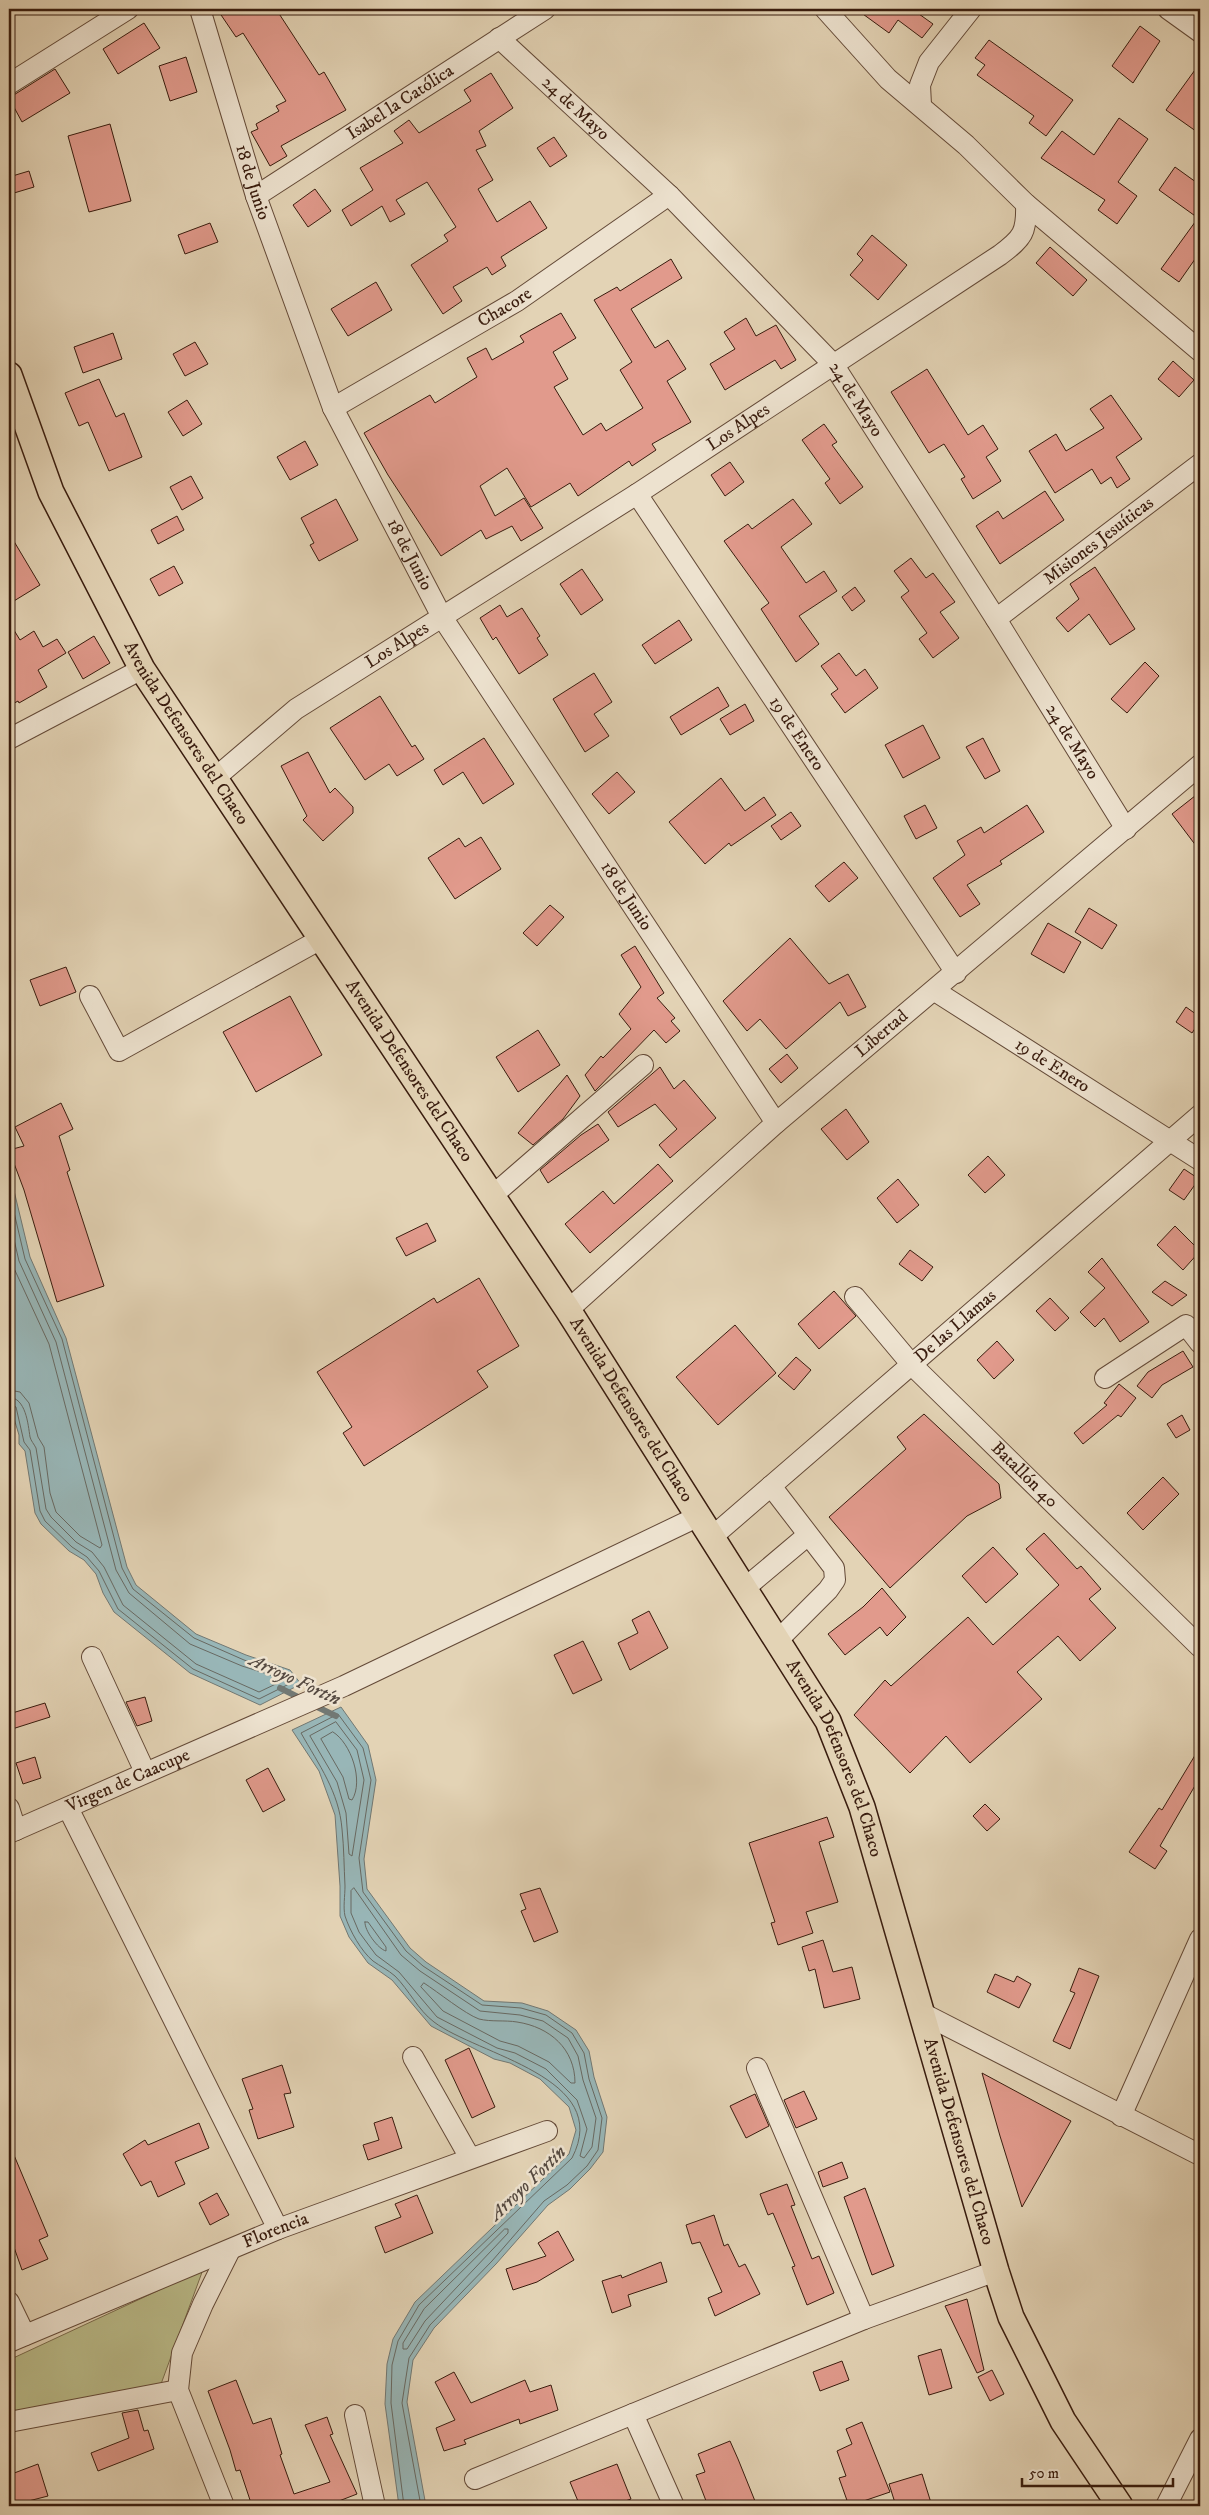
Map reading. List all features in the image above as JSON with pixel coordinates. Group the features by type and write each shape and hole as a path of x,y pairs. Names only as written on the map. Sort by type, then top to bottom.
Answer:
{"main road":[{"name":"Avenida Defensores del Chaco","path":"9,375 51,492 142,669 568,1310 828,1721 862,1807 996,2271 1012,2317 1063,2421 1120,2506"}],"street":[{"path":"9,84 128,9"},
{"name":"18 de Junio","path":"200,9 256,196 333,408 442,617 776,1123"},
{"name":"Isabel la Católica","path":"256,196 545,9"},
{"path":"825,9 888,79 966,145 1026,204 1200,351"},
{"path":"921,105 920,85 929,62 971,9"},
{"path":"1168,9 1200,32"},
{"name":"24 de Mayo","path":"499,38 670,195 833,364 996,618 1126,829"},
{"name":"Chacore","path":"333,408 517,301 670,195"},
{"name":"Los Alpes","path":"215,778 296,709 637,494 1016,244 1027,227 1026,204"},
{"name":"Misiones Jesuíticas","path":"996,618 1200,464"},
{"name":"19 de Enero","path":"637,494 956,973"},
{"path":"9,739 142,669"},
{"name":"Libertad","path":"568,1310 776,1123 935,991 1200,765"},
{"path":"90,996 119,1051 321,939"},
{"name":"19 de Enero","path":"935,991 1200,1160"},
{"path":"492,1196 643,1065"},
{"name":"De las Llamas","path":"712,1537 1200,1115"},
{"name":"Batallón 40","path":"855,1297 912,1365 1200,1647"},
{"path":"1104,1378 1186,1325 1200,1343"},
{"path":"771,1486 834,1568 834,1580 828,1590 778,1640"},
{"name":"Virgen de Caacupe","path":"13,1831 344,1686 699,1516"},
{"path":"745,1588 808,1535"},
{"path":"92,1657 145,1772"},
{"path":"9,1808 13,1831"},
{"path":"68,1808 278,2229"},
{"path":"1121,2116 1200,1939"},
{"path":"920,2012 1200,2155"},
{"path":"412,2056 470,2158"},
{"path":"757,2068 864,2319"},
{"name":"Florencia","path":"17,2339 278,2229 470,2158 547,2132"},
{"path":"224,2506 178,2390 182,2353 202,2304 230,2250"},
{"path":"475,2479 864,2319 996,2271"},
{"path":"9,2302 17,2339"},
{"path":"9,2422 178,2390"},
{"path":"634,2414 674,2506"},
{"path":"355,2415 375,2506"},
{"path":"1166,2506 1200,2439"}],"green space":[{"path":"198,2272 202,2272 161,2384 9,2413 9,2360"}],"water":[{"path":"9,1170 30,1257 66,1338 127,1567 136,1585 196,1634 246,1655 290,1670 301,1684 260,1705 190,1673 114,1612 103,1593 96,1574 84,1560 69,1551 41,1524 35,1513 25,1451 19,1444 19,1435 9,1402"},
{"path":"341,1707 368,1745 376,1780 364,1859 367,1889 410,1948 426,1962 484,2001 522,2003 548,2011 576,2030 589,2051 594,2077 607,2117 603,2152 590,2169 570,2189 548,2205 496,2264 434,2328 413,2360 407,2402 426,2506 399,2506 385,2404 387,2364 393,2339 415,2302 569,2154 576,2130 569,2107 540,2079 510,2063 494,2059 431,2026 392,1980 368,1963 349,1937 340,1916 335,1815 319,1771 292,1730"}],"building":[{"path":"217,9 276,9 319,75 324,72 346,110 281,146 287,156 270,166 251,132 258,129 256,124 279,111 276,106 286,101 243,33 236,37"},
{"path":"856,9 912,9 933,24 922,38 898,20 889,33"},
{"path":"144,23 160,48 118,74 103,49"},
{"path":"1140,26 1160,41 1133,83 1112,66"},
{"path":"989,40 1073,100 1046,136 1029,123 1034,116 977,75 985,65 975,58"},
{"path":"186,57 197,92 170,101 159,66"},
{"path":"1200,63 1200,134 1166,110"},
{"path":"55,69 70,93 22,122 9,98"},
{"path":"491,73 513,108 479,131 486,146 476,150 493,180 478,189 497,222 530,201 547,228 501,257 506,266 492,275 487,267 453,287 462,301 443,314 411,265 448,241 444,235 456,227 427,182 396,200 405,214 390,222 382,206 351,226 342,210 373,190 360,168 403,143 394,131 409,120 419,133 471,101 464,90"},
{"path":"1119,118 1148,139 1118,182 1137,196 1117,224 1098,210 1105,200 1041,158 1062,131 1094,155"},
{"path":"110,124 131,201 89,212 68,136"},
{"path":"554,137 567,156 550,167 537,148"},
{"path":"1175,167 1200,185 1200,252 1179,282 1161,269 1198,218 1159,190"},
{"path":"29,171 34,187 14,193 9,177"},
{"path":"315,189 331,211 308,227 293,205"},
{"path":"210,223 218,242 185,254 178,235"},
{"path":"872,235 907,265 878,300 850,275 863,260 857,254"},
{"path":"1050,247 1087,280 1073,296 1036,263"},
{"path":"671,259 682,278 631,309 655,348 668,340 686,369 667,381 691,422 652,444 656,450 632,466 629,461 578,496 570,483 531,507 507,468 480,486 495,516 524,498 543,528 521,541 512,526 486,539 481,530 441,556 388,475 364,433 430,395 435,403 477,377 467,358 486,348 492,360 524,342 520,336 561,313 576,338 553,352 568,379 554,387 583,435 601,423 606,431 643,408 620,370 632,362 594,300 617,287 620,291"},
{"path":"376,282 392,310 348,336 331,309"},
{"path":"746,318 756,336 776,325 796,360 781,369 775,360 725,390 710,364 735,349 724,332"},
{"path":"113,333 122,359 83,373 74,347"},
{"path":"195,342 208,364 185,376 173,354"},
{"path":"1173,361 1194,380 1179,397 1158,379"},
{"path":"927,369 968,435 983,425 998,449 986,457 1001,481 973,499 961,479 965,477 944,444 929,453 891,392"},
{"path":"99,379 116,417 124,413 142,457 109,471 88,422 79,426 65,393"},
{"path":"1111,395 1142,439 1116,457 1130,479 1117,488 1111,477 1101,484 1092,469 1055,493 1029,451 1056,434 1066,451 1104,428 1090,409"},
{"path":"187,400 202,424 183,436 168,412"},
{"path":"824,424 837,442 832,445 863,487 840,504 825,483 830,479 802,440"},
{"path":"305,441 318,465 290,480 277,457"},
{"path":"730,462 744,482 725,496 711,475"},
{"path":"191,476 203,498 182,510 170,487"},
{"path":"1045,491 1064,520 1000,564 976,526 998,511 1003,519"},
{"path":"336,499 358,540 319,561 310,545 314,543 301,518"},
{"path":"793,499 812,524 781,547 806,583 824,571 837,591 799,616 819,644 796,662 761,609 769,603 724,541 748,524 752,529"},
{"path":"177,516 184,530 158,544 151,530"},
{"path":"9,533 40,585 9,604"},
{"path":"911,558 926,578 933,573 955,602 940,612 959,638 933,658 919,639 927,633 901,597 909,591 894,571"},
{"path":"174,566 183,583 159,596 150,579"},
{"path":"1095,567 1135,629 1110,645 1089,614 1068,632 1056,618 1079,599 1070,584"},
{"path":"582,569 603,600 581,615 560,584"},
{"path":"855,587 865,601 852,611 842,597"},
{"path":"500,605 507,617 522,608 540,636 537,638 548,655 519,674 496,637 493,640 480,618"},
{"path":"679,620 692,640 655,664 642,645"},
{"path":"9,622 20,640 34,631 43,647 57,639 66,653 38,670 47,687 19,703 18,701 9,706"},
{"path":"94,636 110,663 83,679 68,652"},
{"path":"839,653 856,676 865,669 878,688 845,713 831,694 838,689 821,666"},
{"path":"1145,662 1159,676 1127,713 1111,699"},
{"path":"594,673 612,702 594,714 609,736 585,752 553,699"},
{"path":"718,687 729,706 681,735 670,717"},
{"path":"380,696 412,747 415,745 424,759 397,776 389,764 365,780 330,728"},
{"path":"745,704 754,721 730,735 720,719"},
{"path":"923,725 940,758 903,778 885,745"},
{"path":"484,738 514,784 483,804 463,772 443,785 434,770"},
{"path":"983,738 1000,771 985,779 966,747"},
{"path":"308,752 330,793 335,788 353,807 353,813 323,841 303,820 307,816 281,766"},
{"path":"617,772 635,792 609,814 592,794"},
{"path":"721,778 745,811 764,797 776,815 731,846 729,843 705,864 669,822"},
{"path":"1200,792 1200,851 1172,814"},
{"path":"925,805 937,828 916,839 904,816"},
{"path":"1027,805 1044,832 1000,861 1002,864 967,885 980,904 960,917 933,878 965,855 957,841 981,827 984,833"},
{"path":"791,812 801,826 781,840 771,826"},
{"path":"481,837 501,869 455,899 428,858 459,838 465,847"},
{"path":"844,862 858,878 829,902 815,886"},
{"path":"550,905 564,917 537,946 523,933"},
{"path":"1089,908 1117,925 1102,949 1075,932"},
{"path":"1048,923 1081,942 1064,973 1031,954"},
{"path":"790,938 829,984 848,974 866,1007 848,1016 840,1002 786,1049 760,1019 747,1031 723,1001"},
{"path":"635,946 664,993 657,998 675,1018 671,1021 680,1031 666,1043 654,1030 595,1091 585,1075 601,1056 603,1058 631,1029 619,1014 641,987 621,955"},
{"path":"66,967 76,992 40,1006 30,980"},
{"path":"290,996 322,1055 256,1092 223,1032"},
{"path":"1186,1007 1200,1017 1200,1021 1192,1033 1176,1022"},
{"path":"538,1030 560,1065 518,1092 496,1057"},
{"path":"787,1054 798,1068 781,1083 769,1069"},
{"path":"660,1067 674,1089 684,1080 716,1118 670,1158 659,1145 677,1129 655,1104 618,1127 608,1112"},
{"path":"567,1075 580,1096 563,1119 533,1145 518,1133"},
{"path":"61,1103 73,1129 59,1136 70,1170 67,1172 104,1286 57,1302 24,1190 9,1150 24,1146 15,1127"},
{"path":"846,1109 869,1142 847,1160 821,1129"},
{"path":"598,1124 609,1140 548,1183 540,1170 581,1135"},
{"path":"988,1156 1005,1175 985,1193 968,1175"},
{"path":"658,1164 673,1181 590,1253 565,1224 603,1191 614,1204"},
{"path":"1184,1169 1199,1179 1184,1200 1169,1190"},
{"path":"898,1179 919,1205 897,1223 877,1198"},
{"path":"427,1223 436,1241 406,1256 396,1238"},
{"path":"1175,1226 1200,1251 1183,1270 1157,1245"},
{"path":"910,1250 933,1267 922,1281 899,1264"},
{"path":"1102,1258 1149,1322 1120,1342 1104,1318 1095,1327 1080,1312 1105,1288 1088,1272"},
{"path":"479,1278 519,1346 477,1371 488,1387 364,1466 343,1433 352,1427 317,1372 434,1298 437,1303"},
{"path":"1165,1281 1187,1295 1172,1306 1152,1292"},
{"path":"834,1291 856,1316 819,1349 798,1324"},
{"path":"1050,1298 1069,1318 1055,1331 1036,1311"},
{"path":"735,1325 776,1373 718,1425 676,1377"},
{"path":"997,1341 1014,1360 994,1379 977,1360"},
{"path":"1183,1351 1193,1367 1162,1385 1152,1398 1137,1386 1148,1372"},
{"path":"796,1357 811,1370 794,1390 778,1376"},
{"path":"1119,1384 1136,1398 1121,1417 1118,1415 1083,1444 1074,1433 1107,1405 1104,1403"},
{"path":"924,1414 999,1484 1001,1498 967,1516 890,1588 829,1517 906,1449 897,1437"},
{"path":"1182,1415 1190,1430 1176,1438 1167,1424"},
{"path":"1163,1477 1179,1494 1143,1530 1127,1513"},
{"path":"1044,1533 1077,1569 1081,1566 1101,1589 1089,1599 1116,1628 1080,1661 1058,1636 1017,1672 1042,1699 970,1763 946,1736 910,1773 854,1715 885,1680 891,1686 968,1617 993,1645 1059,1585 1026,1549"},
{"path":"993,1547 1018,1574 986,1603 962,1576"},
{"path":"882,1588 906,1617 887,1636 880,1627 845,1655 828,1634 863,1607"},
{"path":"649,1611 668,1648 630,1670 618,1643 638,1633 632,1620"},
{"path":"583,1641 602,1680 573,1694 554,1655"},
{"path":"145,1697 152,1721 137,1726 126,1702"},
{"path":"45,1703 50,1717 9,1730 9,1714"},
{"path":"1200,1747 1200,1777 1160,1846 1167,1851 1155,1869 1129,1852 1159,1808 1162,1810"},
{"path":"35,1757 41,1778 23,1784 16,1763"},
{"path":"268,1768 285,1800 263,1812 246,1780"},
{"path":"985,1804 1000,1819 987,1831 973,1816"},
{"path":"827,1817 834,1837 819,1842 838,1902 806,1912 813,1933 778,1945 771,1923 775,1922 749,1843"},
{"path":"540,1888 558,1932 534,1942 521,1911 526,1909 520,1894"},
{"path":"823,1940 833,1972 852,1967 860,1999 824,2008 815,1969 809,1971 802,1947"},
{"path":"1079,1968 1099,1976 1070,2049 1053,2041 1075,1993 1070,1991"},
{"path":"995,1974 1014,1982 1017,1976 1031,1984 1019,2008 987,1992"},
{"path":"469,2048 495,2107 472,2118 445,2060"},
{"path":"282,2065 291,2093 284,2094 294,2127 258,2139 249,2110 253,2109 242,2079"},
{"path":"982,2073 1071,2121 1022,2207 1000,2136"},
{"path":"804,2091 817,2119 796,2128 784,2100"},
{"path":"755,2094 769,2126 746,2138 730,2106"},
{"path":"392,2117 402,2148 368,2160 363,2145 379,2140 374,2123"},
{"path":"199,2123 209,2148 175,2162 185,2184 158,2197 151,2181 141,2186 123,2154 145,2140 148,2145"},
{"path":"11,2148 48,2236 39,2240 48,2259 22,2270 9,2233 9,2149"},
{"path":"842,2162 848,2178 823,2187 818,2172"},
{"path":"787,2184 795,2205 791,2206 812,2259 819,2256 834,2293 807,2305 792,2267 795,2266 773,2213 768,2215 760,2194"},
{"path":"865,2188 894,2266 872,2275 844,2197"},
{"path":"217,2193 229,2215 210,2225 199,2203"},
{"path":"417,2195 433,2233 385,2253 375,2227 401,2217 395,2204"},
{"path":"714,2215 724,2246 728,2244 739,2267 745,2264 760,2294 715,2316 708,2298 722,2292 700,2242 692,2244 686,2225"},
{"path":"558,2231 574,2260 537,2282 513,2290 506,2269 546,2256 538,2243"},
{"path":"661,2262 667,2282 628,2295 631,2306 612,2313 602,2281 621,2275 622,2278"},
{"path":"967,2299 984,2370 977,2373 945,2306"},
{"path":"941,2349 952,2388 929,2395 918,2356"},
{"path":"842,2361 849,2380 820,2391 813,2372"},
{"path":"992,2370 1004,2394 990,2401 978,2377"},
{"path":"454,2372 471,2403 525,2380 530,2392 551,2385 558,2410 520,2424 519,2419 464,2440 466,2444 444,2451 436,2428 455,2420 435,2382"},
{"path":"236,2380 253,2424 271,2418 282,2454 280,2455 294,2494 330,2482 305,2425 327,2417 333,2434 330,2435 357,2494 326,2506 252,2506 240,2470 236,2471 208,2391"},
{"path":"138,2410 144,2431 148,2430 154,2449 98,2471 91,2453 129,2438 122,2413"},
{"path":"862,2422 890,2492 849,2506 839,2478 846,2476 837,2451 852,2444 846,2429"},
{"path":"730,2441 757,2506 708,2506 696,2475 705,2472 698,2454"},
{"path":"38,2464 48,2496 9,2506 9,2475"},
{"path":"617,2464 631,2499 611,2506 580,2506 570,2482"},
{"path":"922,2474 932,2506 896,2506 889,2484"}],"waterway":[{"name":"Arroyo Fortín","path":"280,1688 302,1699"},
{"name":"Arroyo Fortín","path":"313,1705 336,1716"}]}
